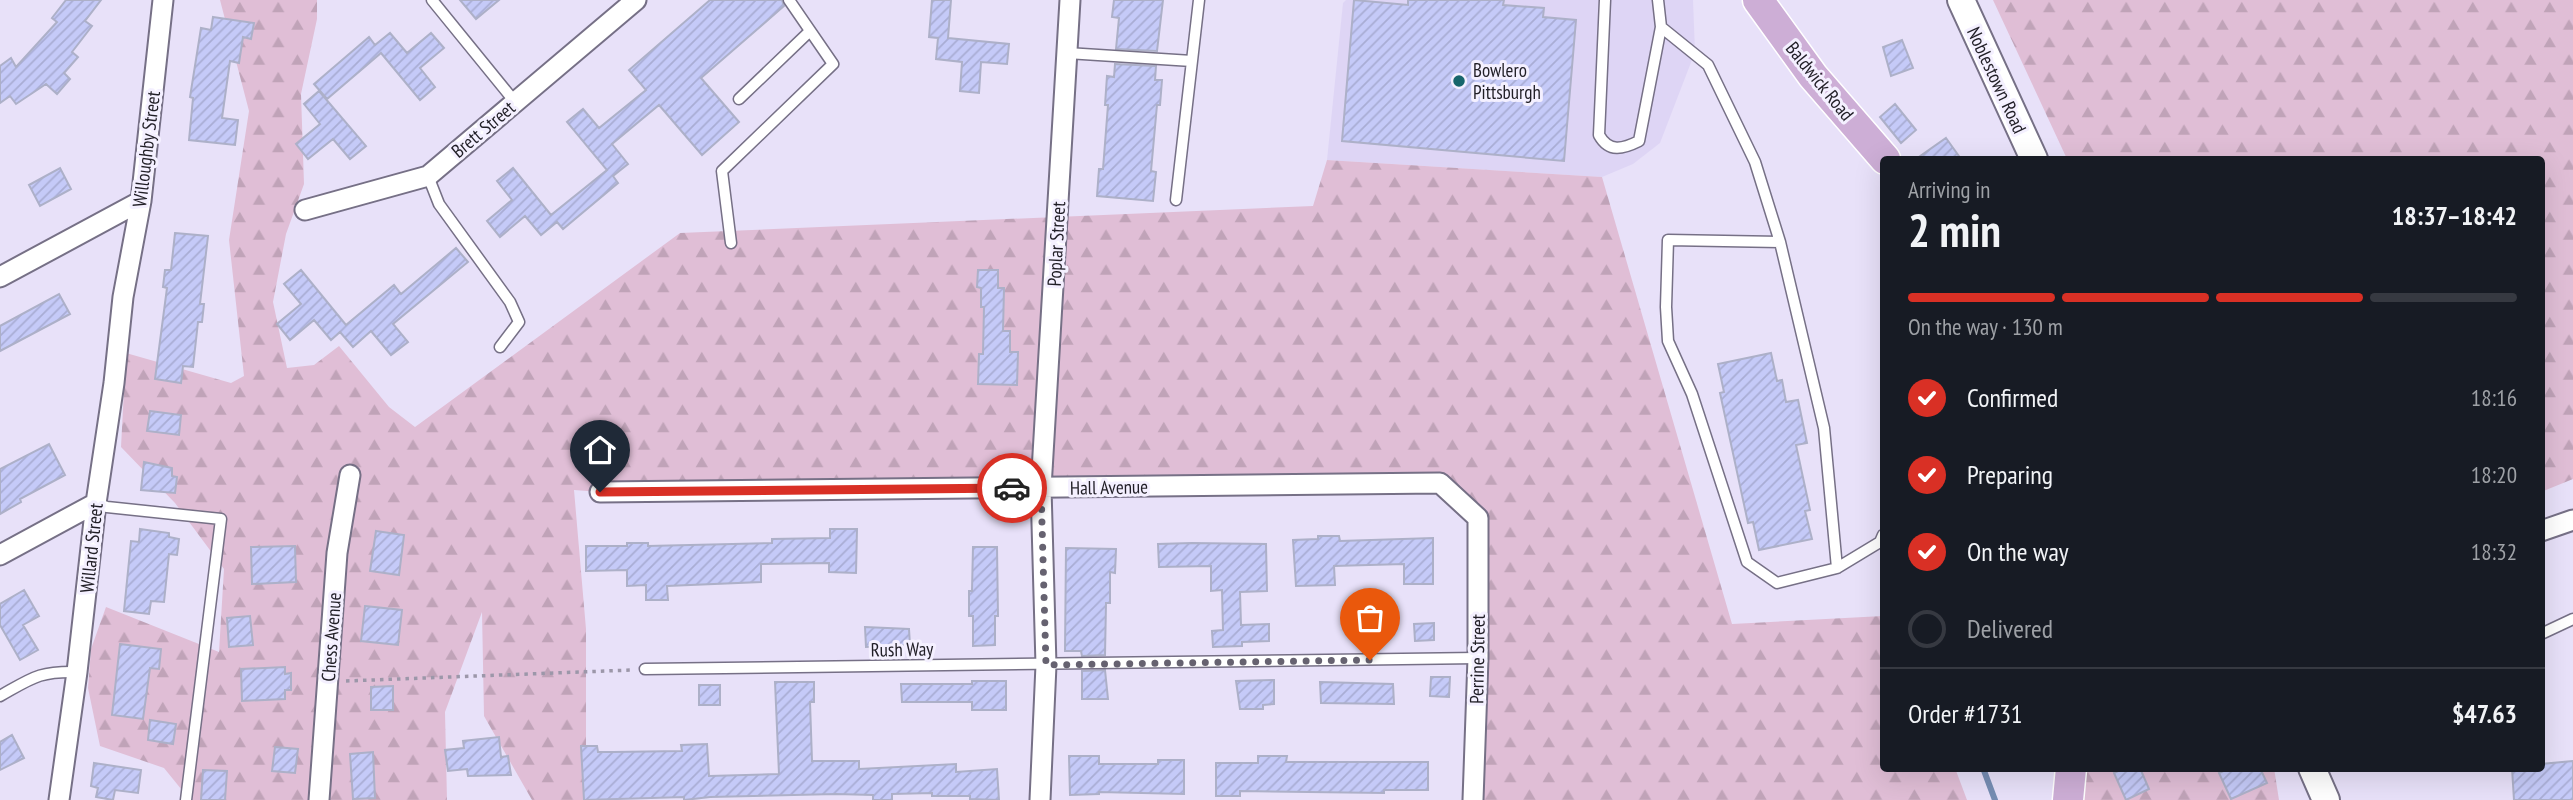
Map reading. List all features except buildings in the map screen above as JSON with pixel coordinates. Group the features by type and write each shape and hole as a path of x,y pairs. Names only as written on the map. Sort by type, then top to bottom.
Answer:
{"main road":[{"name":"Baldwick Road","path":"1758,0 1813,76 1882,156"},
{"name":"Noblestown Road","path":"1961,0 2033,156"},
{"path":"2068,800 2071,772"},
{"path":"2314,772 2326,800"}],"street":[{"name":"Willoughby Street","path":"122,297 141,201 163,0"},
{"name":"Brett Street","path":"305,210 428,176 636,0"},
{"name":"Poplar Street","path":"1040,800 1046,665 1041,488 1070,0"},
{"path":"0,277 141,201"},
{"name":"Willard Street","path":"59,800 96,503 114,383 122,297"},
{"name":"Chess Avenue","path":"319,800 337,553 350,475"},
{"name":"Hall Avenue","path":"600,492 1440,483 1478,518"},
{"path":"0,555 96,503"},
{"name":"Perrine Street","path":"1472,800 1478,658 1478,518"},
{"path":"2545,530 2573,520"}],"lane":[{"path":"432,0 515,102"},
{"path":"731,243 722,171 833,64 789,0"},
{"path":"1177,200 1199,0"},
{"path":"1605,0 1599,135 1611,149 1626,148 1639,141 1661,27 1658,0"},
{"path":"1661,27 1708,65 1755,162 1780,242 1825,428 1837,568"},
{"path":"739,99 810,31"},
{"path":"1067,53 1192,61"},
{"path":"428,176 439,204 510,302 519,323 500,347"},
{"path":"1780,242 1668,240 1668,341 1692,394 1747,562 1777,583 1837,568 1880,542"},
{"path":"96,503 118,508 221,519 186,800"},
{"path":"2545,632 2573,619"},
{"name":"Rush Way","path":"645,670 1478,658"},
{"path":"0,696 40,674 53,671 77,672"}],"path":[{"path":"328,681 645,670"}],"shaded area":[{"path":"1346,0 1693,0 1695,52 1660,143 1633,164 1602,177 1327,160 1343,3"}],"green space":[{"path":"220,0 317,0 317,19 301,94 304,184 286,234 273,302 287,368 314,365 339,346 389,407 415,427 680,233 1313,206 1327,160 1602,177 1732,624 1880,616 1880,772 1956,772 1967,800 1470,800 1469,507 1427,484 600,492 574,490 586,629 586,800 532,800 484,716 482,612 445,712 447,800 190,800 164,768 100,746 88,688 91,649 106,607 219,652 224,569 175,503 121,447 126,353 231,383 244,376 229,240 249,111"},
{"path":"1993,0 2573,0 2573,479 2545,490 2545,156 2066,156"},
{"path":"2084,772 2275,772 2279,800 2084,800"}],"waterway":[{"path":"1984,772 1995,800"}],"way so far":[{"path":"1012,488 1041,488 1046,665 1370,660"}],"place":[{"name":"Bowlero Pittsburgh","path":"1459,81"}],"route":[{"path":"600,492 1012,488"}]}
